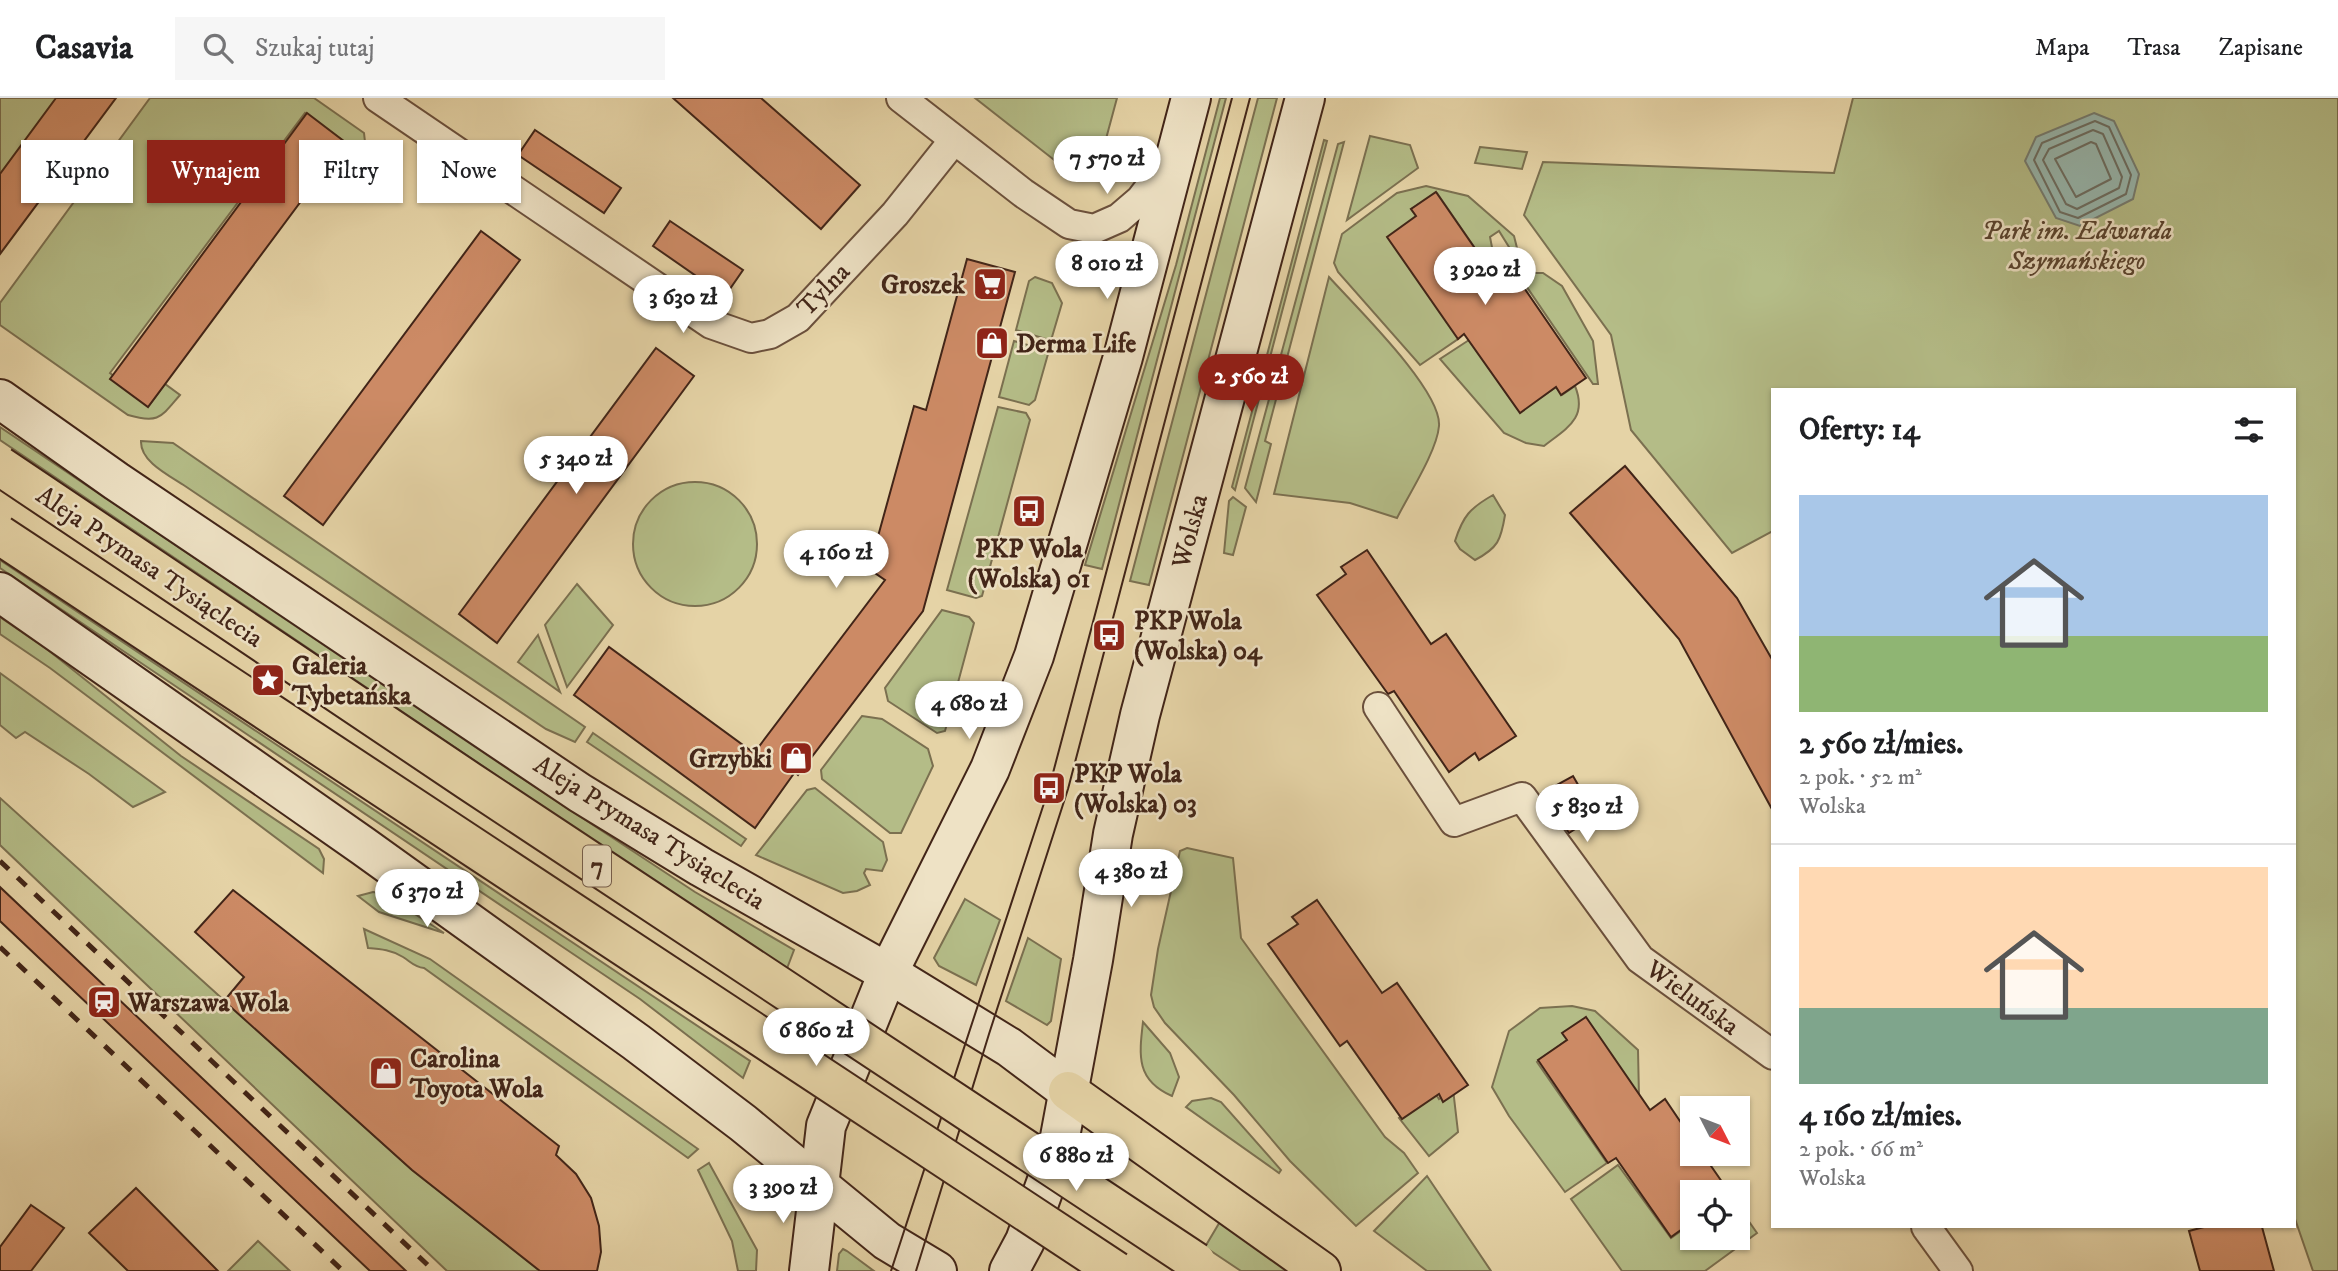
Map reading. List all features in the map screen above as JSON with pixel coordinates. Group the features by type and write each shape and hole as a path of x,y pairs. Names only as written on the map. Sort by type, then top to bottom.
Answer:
{"main road":[{"path":"809,1271 817,1184 826,1126 888,973 990,769 1034,656 1123,357 1191,98"},
{"name":"Wolska","path":"1009,1271 1025,1241 1057,1153 1113,834 1140,715 1304,98"},
{"name":"Aleja Prymasa Tysiąclecia","path":"0,399 116,481 580,793 701,867 888,973 1009,1047 1068,1091"},
{"name":"Aleja Prymasa Tysiąclecia","path":"0,466 1202,1267"},
{"name":"7","path":"0,535 1115,1271"},
{"path":"0,592 614,1026 743,1123 887,1241 937,1271"},
{"path":"1068,1091 1321,1271"}],"street":[{"name":"Tylna","path":"378,98 711,324 751,338 770,334 798,317 895,214 954,140"},
{"path":"901,98 1023,194 1069,224 1094,229 1119,218 1140,200 1179,149"},
{"name":"Wieluńska","path":"1378,707 1454,822 1522,797 1640,959 1771,1054"},
{"path":"1927,1228 1958,1271"}],"green space":[{"path":"0,98 60,98 29,140 21,140 21,151 0,180"},
{"path":"150,98 314,98 364,133 365,140 342,140 305,113 285,140 147,140 147,203 238,203 110,373 150,404 165,384 180,395 158,417 147,419 128,415 0,325 0,303 73,203 133,203 133,140 119,140"},
{"path":"975,98 1117,98 1096,176 1081,181"},
{"path":"1220,98 1226,98 1102,569 1085,565 1176,265"},
{"path":"1258,98 1277,98 1149,585 1130,581"},
{"name":"Park im. Edwarda Szymańskiego","path":"1853,98 2338,98 2338,1271 2313,1271 2296,1222 2296,388 1771,388 1771,532 1732,553 1631,430 1611,335 1524,215 1543,162 1834,173"},
{"path":"1370,136 1410,145 1418,168 1347,220"},
{"path":"1324,140 1327,141 1235,490 1232,487"},
{"path":"1344,142 1265,441 1271,444 1256,502 1245,488 1338,144"},
{"path":"1480,147 1527,152 1522,169 1475,163"},
{"path":"1426,186 1468,196 1514,236 1517,248 1514,255 1499,231 1490,237 1495,263 1492,273 1437,193 1411,209 1416,216 1458,339 1420,365 1338,272 1334,263 1342,234 1397,193"},
{"path":"1525,273 1543,273 1562,286 1593,341 1598,384 1593,384 1520,277"},
{"path":"1035,277 1052,283 1062,303 1049,340 1016,330 1029,281"},
{"path":"1329,277 1412,370 1436,410 1439,426 1433,448 1397,518 1350,503 1274,494"},
{"path":"1469,340 1520,412 1556,387 1562,395 1575,386 1579,406 1573,421 1544,446 1526,443 1504,433 1440,359"},
{"path":"1014,341 1045,350 1048,354 1035,400 1029,405 999,397"},
{"path":"998,407 1026,413 1030,420 982,596 976,598 947,590"},
{"path":"0,427 517,775 695,892 794,950 786,971 0,440"},
{"path":"141,441 173,443 585,727 575,742 546,729 164,473 145,455"},
{"path":"695,482 719,487 739,500 752,520 757,544 752,568 739,588 719,601 695,606 671,601 651,588 638,568 633,544 638,520 651,500 671,487"},
{"path":"1493,495 1505,515 1502,531 1494,547 1475,560 1460,549 1455,541 1468,514"},
{"path":"1233,497 1246,507 1233,555 1224,553 1229,501"},
{"path":"0,560 750,1061 743,1078 640,999 0,568"},
{"path":"577,584 613,625 567,687 545,625"},
{"path":"942,610 969,617 974,623 945,731 937,733 888,701 885,688"},
{"path":"0,617 48,650 181,756 319,849 324,859 323,873 50,668 0,634"},
{"path":"538,635 560,692 518,662"},
{"path":"0,673 165,792 133,807 25,732 16,738 0,725"},
{"path":"862,716 882,719 928,749 933,766 901,833 890,833 822,779 821,770"},
{"path":"593,733 746,839 741,846 587,742"},
{"path":"815,788 883,842 887,860 882,871 866,869 864,873 870,885 843,893 756,855 807,790"},
{"path":"0,798 412,1170 540,1271 447,1271 0,845"},
{"path":"1187,848 1233,858 1241,938 1385,1137 1404,1153 1418,1173 1356,1226 1290,1161 1234,1095 1165,1023 1154,1007 1151,995 1158,949 1180,851"},
{"path":"373,892 384,894 444,933 379,912 358,896"},
{"path":"965,899 1000,920 976,985 939,966 934,958"},
{"path":"364,929 430,959 698,1149 688,1158 424,968 395,953 368,948"},
{"path":"1028,938 1061,959 1051,1021 1047,1025 1006,1001"},
{"path":"1572,1006 1595,1011 1638,1050 1639,1097 1567,1040 1537,1062 1607,1163 1565,1192 1509,1116 1492,1087 1509,1031 1540,1008"},
{"path":"1143,1022 1170,1053 1179,1077 1172,1096 1152,1082 1142,1066"},
{"path":"1453,1089 1458,1132 1429,1156 1399,1118 1435,1093 1439,1099"},
{"path":"1211,1098 1221,1102 1281,1170 1279,1173 1186,1107 1192,1101"},
{"path":"709,1163 757,1250 756,1271 738,1271 732,1241 698,1170"},
{"path":"1618,1165 1671,1238 1680,1232 1680,1250 1734,1250 1705,1271 1622,1271 1571,1199"},
{"path":"1427,1176 1491,1271 1427,1271 1374,1231"},
{"path":"1221,1220 1292,1271 1241,1271 1205,1247"},
{"path":"1750,1223 1757,1233 1750,1238"},
{"path":"258,1241 290,1271 228,1271"},
{"path":"843,1249 874,1271 837,1271 839,1254"}],"water":[{"path":"2094,113 2114,121 2139,174 2133,199 2080,226 2056,218 2025,161 2036,137"}],"building":[{"path":"56,98 116,98 85,140 25,140"},
{"path":"673,98 761,98 860,185 821,229"},
{"path":"307,113 342,140 299,140 300,203 148,407 110,379 240,203 285,203 285,143"},
{"path":"535,130 621,188 604,213 521,157 521,151"},
{"path":"21,146 21,203 38,203 0,254 0,174"},
{"path":"1436,192 1501,286 1516,276 1586,378 1561,395 1556,387 1520,413 1464,334 1458,339 1387,237 1416,216 1411,209"},
{"path":"670,221 743,270 725,296 653,246"},
{"path":"481,231 520,260 323,525 284,496"},
{"path":"967,259 1015,272 923,611 798,775 795,772 755,828 574,695 609,647 754,753 885,580 869,569 914,406 926,410"},
{"path":"656,348 694,376 497,643 459,614"},
{"path":"1625,466 1737,598 1771,658 1771,807 1679,639 1570,513"},
{"path":"1367,550 1431,644 1446,634 1516,736 1479,760 1475,753 1449,772 1394,691 1388,694 1317,595 1346,574 1341,567"},
{"path":"1573,776 1596,816 1569,833 1542,793"},
{"path":"0,887 406,1271 370,1271 0,921"},
{"name":"Carolina Toyota Wola","path":"233,890 559,1146 556,1155 576,1174 591,1198 599,1226 601,1252 597,1271 540,1271 412,1170 224,1001 244,977 195,932"},
{"path":"1317,900 1382,993 1397,983 1468,1085 1443,1102 1439,1094 1402,1119 1347,1041 1340,1046 1268,944 1298,924 1292,917"},
{"path":"1586,1017 1650,1110 1665,1099 1680,1121 1680,1166 1711,1166 1721,1180 1680,1180 1680,1231 1671,1237 1616,1158 1608,1163 1538,1060 1567,1040 1562,1033"},
{"path":"136,1188 218,1271 128,1271 89,1233"},
{"path":"31,1205 64,1228 31,1271 0,1271 0,1247"},
{"path":"2200,1228 2262,1228 2274,1271 2200,1271 2189,1231"}],"tram line":[{"path":"891,1271 1049,788 1232,98"},
{"path":"916,1271 1068,789 1250,98"}],"railway":[{"path":"0,861 434,1271"},
{"path":"0,947 343,1271"}],"place":[{"name":"Groszek","path":"990,284"},
{"name":"Derma Life","path":"992,343"},
{"name":"PKP Wola (Wolska) 01","path":"1029,511"},
{"name":"PKP Wola (Wolska) 04","path":"1109,635"},
{"name":"Galeria Tybetańska","path":"268,680"},
{"name":"Grzybki","path":"796,758"},
{"name":"PKP Wola (Wolska) 03","path":"1049,788"},
{"name":"Warszawa Wola","path":"104,1002"},
{"name":"Carolina Toyota Wola","path":"386,1073"}]}
